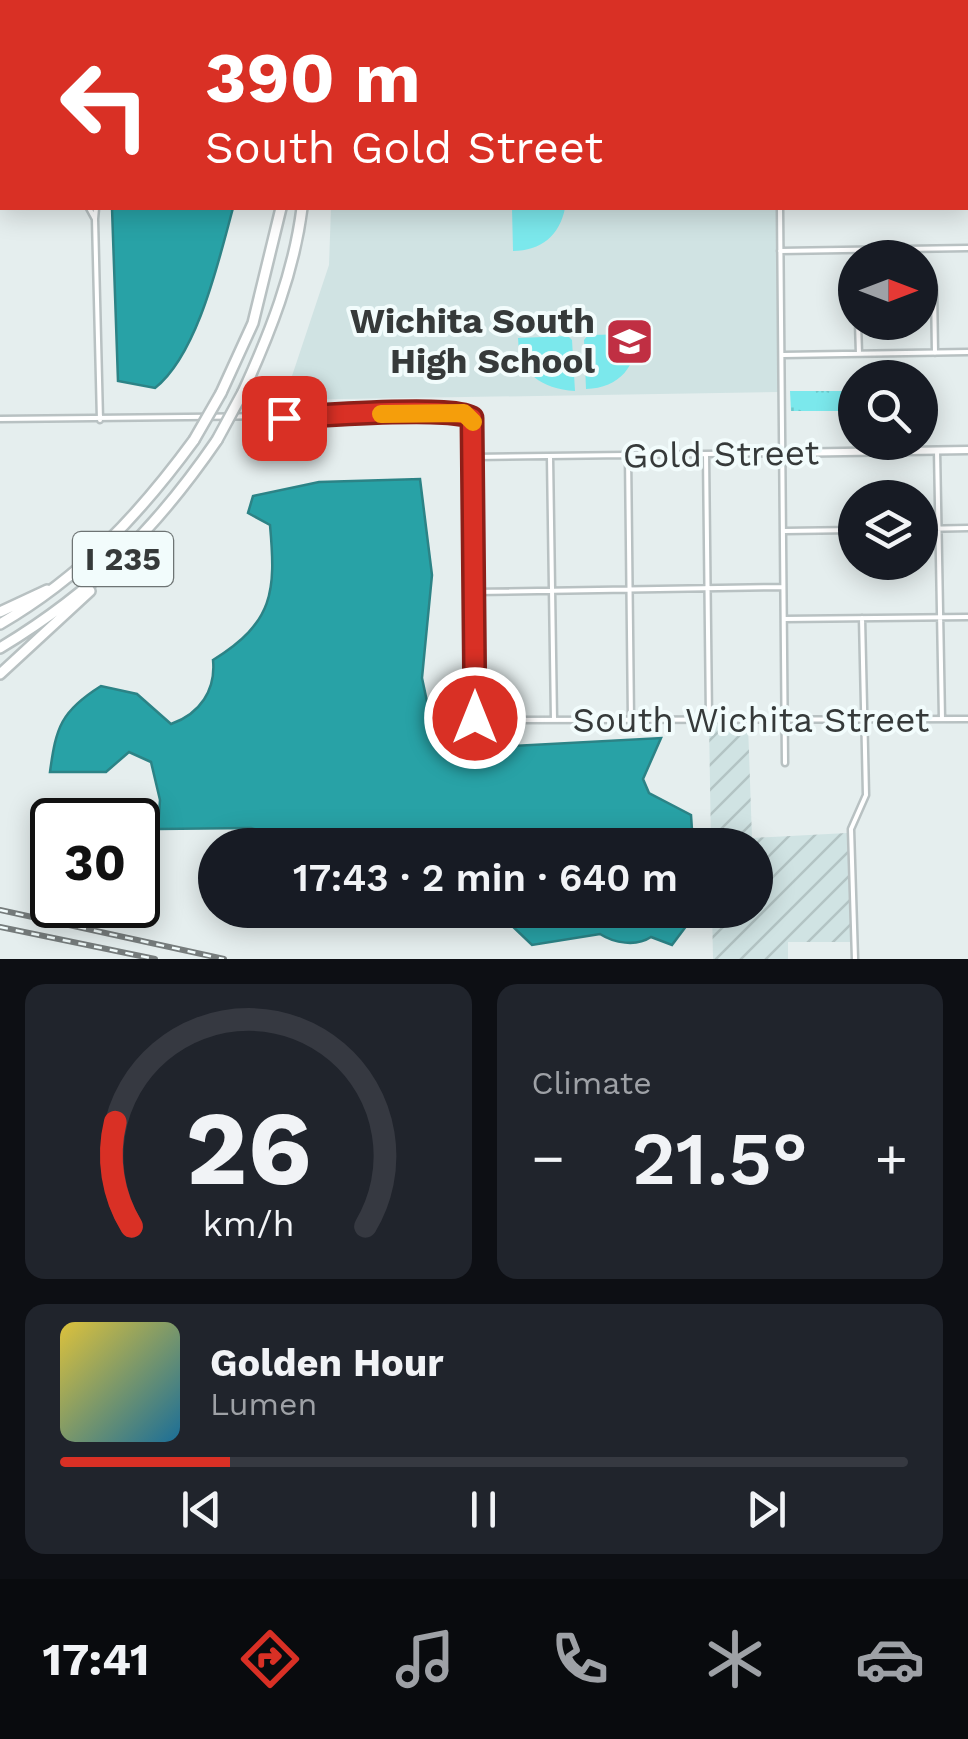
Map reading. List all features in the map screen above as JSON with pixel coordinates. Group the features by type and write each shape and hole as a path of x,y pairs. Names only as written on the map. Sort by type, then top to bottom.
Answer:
{"highway":[{"name":"I 235","path":"0,624 71,576 129,523 194,440 253,323 281,210"},
{"name":"I 235","path":"0,648 48,619 109,570 183,490 217,440 269,336 301,210"},
{"path":"0,674 109,570"},
{"path":"0,612 71,576"}],"street":[{"path":"93,210 100,420"},
{"path":"780,210 785,763"},
{"path":"780,251 968,248"},
{"path":"858,340 858,354"},
{"path":"934,340 934,353"},
{"path":"781,355 968,352"},
{"path":"0,419 468,414 473,420 475,592 784,588"},
{"name":"Gold Street","path":"938,450 968,450"},
{"name":"Gold Street","path":"474,457 838,452"},
{"path":"706,454 709,719"},
{"path":"628,455 631,720"},
{"path":"550,457 554,720"},
{"path":"938,528 968,528"},
{"path":"783,531 838,530"},
{"path":"938,558 942,719"},
{"name":"South Wichita Street","path":"475,592 475,718 968,719"},
{"path":"784,619 968,617"},
{"path":"855,959 852,825 866,797 862,618"}],"shaded area":[{"path":"112,210 232,210 205,304 170,373 155,388 118,381"},
{"name":"Wichita South High School","path":"331,210 776,210 779,392 284,400 329,265"},
{"path":"420,479 432,575 422,678 436,744 473,748 661,738 643,779 649,793 691,815 692,828 160,829 160,798 151,762 129,752 106,772 50,772 63,722 77,704 101,686 137,694 171,724 198,707 209,691 213,660 248,632 267,603 272,569 270,525 248,513 253,496 319,482"},
{"path":"709,723 748,725 752,828 711,828"},
{"path":"847,833 852,942 788,942 788,959 713,959 712,928 773,928 773,837"},
{"path":"514,928 685,928 672,945 651,937 625,943 600,934 532,945"}],"green space":[{"path":"512,210 564,210 548,240 513,251"},
{"path":"637,334 634,356 624,373 608,384 586,389 584,340 588,335"},
{"path":"568,336 572,340 575,391 542,383 528,370 519,350 518,338"},
{"path":"790,391 838,391 838,411 791,411"}],"railway":[{"path":"0,910 224,959"},
{"path":"0,927 155,959"}],"slow traffic":[{"path":"381,414 464,413 473,422"}],"place":[{"name":"Wichita South High School","path":"630,341"}],"route":[{"path":"284,418 464,413 472,418 475,718"}]}
